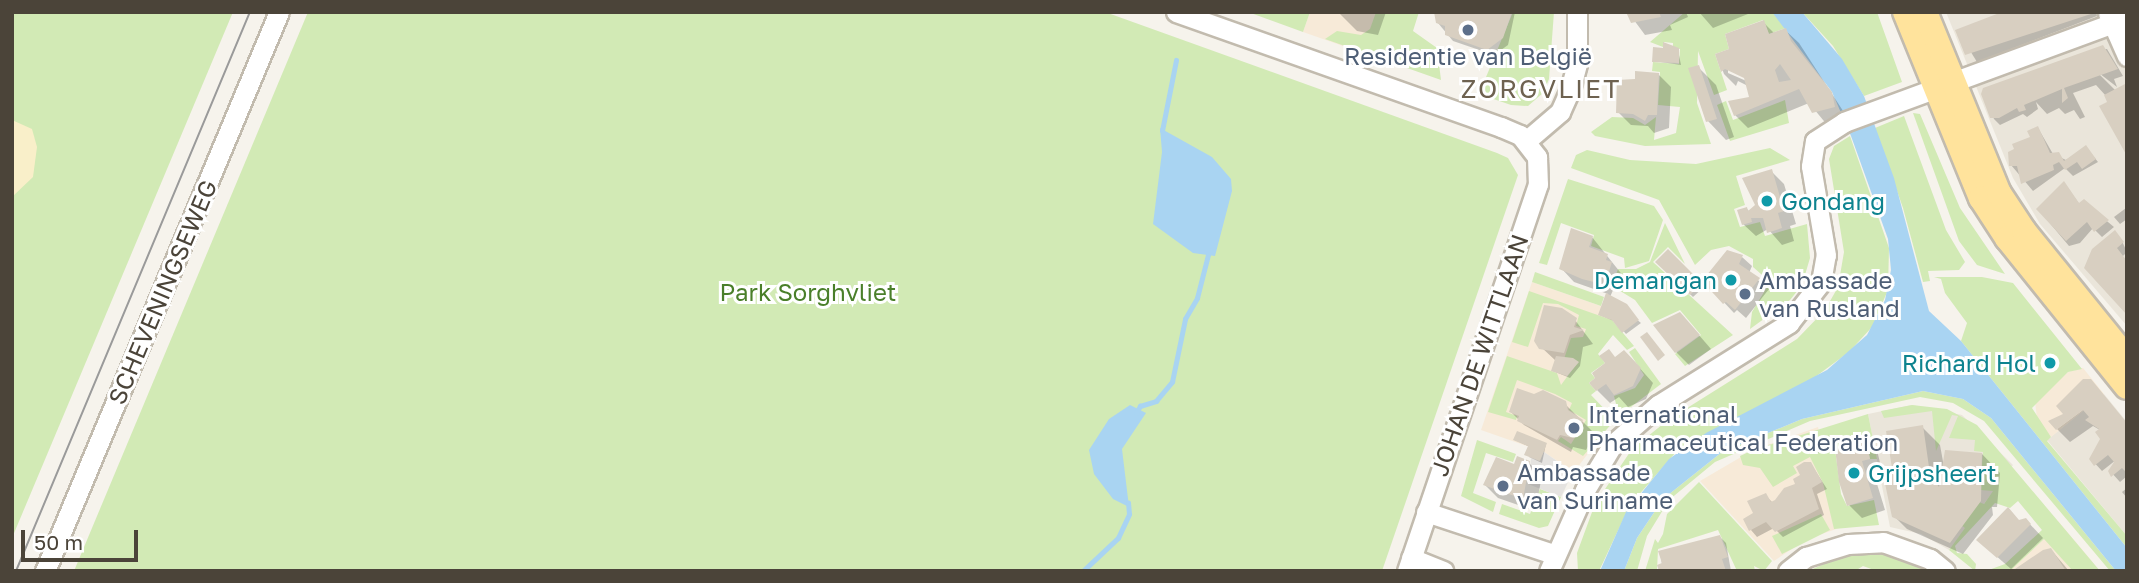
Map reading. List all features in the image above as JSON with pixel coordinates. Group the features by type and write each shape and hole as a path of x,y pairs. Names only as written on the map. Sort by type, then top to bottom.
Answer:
{"main road":[{"path":"1905,12 1999,193 2024,231 2127,358"},
{"path":"1925,12 1944,85 1981,198 2007,238 2127,387"}],"street":[{"name":"SCHEVENINGSEWEG","path":"45,571 279,12"},
{"path":"1176,12 1214,19 1501,127 1526,141 1560,112 1570,90 1577,63 1577,12"},
{"path":"1426,512 1551,562 1613,444 1658,405 1789,323 1804,309 1821,282 1826,255 1811,154 1815,141 1844,122 2116,18 2127,56"},
{"name":"JOHAN DE WITTLAAN","path":"1409,564 1538,184 1540,165 1526,141"},
{"path":"1788,571 1806,557 1847,544 1883,542 1930,559 1944,571"},
{"path":"1409,564 1443,571"}],"shaded area":[{"path":"1310,12 1376,12 1363,53 1303,32"},
{"path":"1946,12 2127,12 2127,326 2040,224 2013,178"},
{"path":"1532,282 1618,312 1567,376 1611,423 1574,472 1544,452 1481,430"},
{"path":"2083,368 2104,394 2051,437 2037,419 2035,401 2068,372"},
{"path":"2104,394 2127,422 2127,536 2047,440"},
{"path":"1912,405 1962,415 2013,465 1949,550 1921,534 1890,527 1868,414"},
{"path":"1818,427 1839,528 1805,540 1774,561 1700,481 1753,450"},
{"path":"1544,452 1573,472 1561,497 1528,484 1531,458 1539,461"},
{"path":"2058,521 2100,571 2000,571"}],"green space":[{"path":"12,12 233,12 12,538"},
{"name":"Park Sorghvliet","path":"308,12 1105,12 1497,153 1508,158 1518,175 1382,571 74,571"},
{"path":"1248,12 1310,12 1303,32"},
{"path":"1376,12 1419,12 1413,31 1437,48 1441,80 1325,39 1337,31 1361,35 1370,29"},
{"path":"1513,12 1554,12 1549,79 1543,93 1528,106 1511,105 1479,94"},
{"path":"1685,12 1772,12 1786,28 1769,34 1763,20 1725,34 1729,49 1715,54 1727,90 1714,95 1698,51 1697,103 1711,144 1645,146 1595,136 1591,132 1612,117 1633,118 1645,125 1656,117 1654,140 1676,133 1680,107 1658,105 1660,72 1652,71 1653,62 1679,64 1680,49 1673,48 1673,43 1664,42 1663,47 1650,42"},
{"path":"1802,12 1877,12 1902,82 1864,96 1833,46"},
{"path":"1785,100 1789,123 1730,141 1717,105 1726,101 1733,120"},
{"path":"1913,113 1920,114 1960,208 2005,274 1977,265 1959,241"},
{"path":"1904,116 1946,230 1965,262 1959,270 1928,271 1930,281 1923,282 1903,208 1875,128"},
{"path":"1850,136 1889,248 1888,290 1872,327 1849,352 1811,380 1676,452 1630,505 1599,571 1578,571 1577,553 1595,504 1632,449 1668,420 1797,339 1825,310 1838,287 1844,252 1829,159 1834,146"},
{"path":"1770,148 1790,160 1736,176 1745,205 1734,209 1740,227 1760,222 1765,236 1807,224 1810,258 1802,285 1790,300 1750,329 1752,312 1770,282 1753,267 1753,259 1729,246 1711,250 1695,265 1659,200 1571,168 1576,155 1587,150 1630,160 1696,164"},
{"path":"1568,179 1654,206 1663,220 1649,261 1625,268 1624,258 1591,246 1594,235 1561,223 1547,265 1539,263"},
{"path":"1665,223 1685,264 1668,247 1653,262 1733,335 1685,366 1675,354 1701,335 1680,310 1652,323 1635,300 1612,286 1618,269 1636,269 1650,262"},
{"path":"1535,272 1604,297 1601,306 1532,282"},
{"path":"1934,277 1982,277 2013,283 2082,369 2068,372 2032,408 2051,437 2047,441 2127,536 2127,548 1961,341 1967,323 1945,293 1941,279"},
{"path":"1529,291 1612,320 1634,346 1627,350 1613,335 1598,354 1605,363 1591,373 1595,378 1589,383 1596,391 1591,395 1615,420 1583,456 1558,441 1561,437 1571,444 1586,420 1569,410 1572,403 1555,394 1517,380 1506,412 1517,416 1516,420 1488,412 1507,356 1557,373 1561,385 1578,362 1564,359 1571,338 1583,337 1586,329 1576,326 1579,315 1558,304 1543,303 1528,347 1512,342"},
{"path":"1635,348 1661,384 1619,416 1614,396 1635,388 1644,375 1629,352"},
{"path":"1923,391 1963,399 1991,418 2116,571 2110,571 1984,421 1953,403 1920,397 1810,421 1715,462 1669,500 1647,536 1637,571 1624,571 1637,538 1663,499 1722,452 1802,419"},
{"path":"1912,405 1947,409 1977,425 2100,571 2073,571 2044,539 2010,571 1986,571 2005,564 2042,530 2018,501 2010,508 1995,503 1955,546 1957,553 1967,554 1976,564 1975,571 1949,550 1965,528 1956,521 1965,497 1984,504 1993,491 1980,490 1983,452 1974,451 1975,440 1949,438 1958,416 1952,415 1936,451 1932,411 1884,418 1881,411"},
{"path":"1868,414 1877,459 1870,459 1865,435 1839,439 1840,447 1835,449 1841,494 1847,506 1874,500 1879,525 1834,529 1823,483 1810,457 1793,466 1797,473 1773,487 1760,468 1743,465 1740,456 1753,450"},
{"path":"1477,440 1516,454 1513,462 1486,453 1473,493 1496,502 1493,512 1461,496"},
{"path":"1699,482 1772,561 1764,571 1754,566 1755,571 1737,571 1718,530 1658,549 1657,571 1645,571 1655,539 1658,543 1663,534 1667,514"},
{"path":"1540,489 1561,497 1548,526 1539,528 1499,514 1502,504 1530,514"},
{"path":"1821,514 1830,530 1782,554 1772,536"},
{"path":"1866,553 1895,556 1928,571 1877,571 1863,566 1855,571 1808,571 1838,558"}],"sand":[{"path":"12,120 32,129 37,147 33,177 12,197"}],"water":[{"path":"1772,12 1802,12 1842,59 1864,96 1894,178 1929,311 1961,341 2127,548 2127,571 2116,571 1991,418 1963,399 1923,391 1802,419 1722,452 1663,499 1637,538 1624,571 1600,571 1626,512 1669,459 1706,433 1827,370 1867,335 1885,300 1891,270 1888,239 1851,136 1832,92"},
{"path":"1160,128 1212,157 1231,179 1232,191 1215,256 1193,253 1153,224 1162,152"},
{"path":"1130,405 1146,413 1122,449 1129,507 1113,499 1094,474 1089,450 1109,419"}],"building":[{"path":"1434,12 1512,12 1503,38 1487,50 1445,35 1445,26 1436,23"},
{"path":"1626,12 1659,12 1661,17 1631,23"},
{"path":"2002,12 2094,13 1965,55 1955,30"},
{"path":"1764,20 1769,34 1786,28 1791,41 1832,92 1835,107 1812,113 1799,89 1734,116 1728,101 1749,97 1744,78 1725,69 1721,72 1715,54 1729,49 1725,34","holes":["1780,64 1791,80 1779,82 1775,70"]},
{"path":"1663,42 1679,48 1679,63 1652,62 1653,47 1663,48"},
{"path":"2103,45 2118,69 2064,88 2068,98 2062,103 2062,89 2024,105 2026,110 2019,112 2017,108 1999,118 1990,118 1981,94 1983,88"},
{"path":"1699,65 1717,119 1706,122 1688,68"},
{"path":"1635,71 1659,73 1657,115 1648,115 1645,121 1633,114 1616,113 1617,80 1635,79"},
{"path":"2125,84 2127,156 2099,106 2107,102 2104,95"},
{"path":"2038,126 2050,153 2059,152 2064,161 2086,145 2096,159 2082,169 2077,162 2065,170 2059,162 2053,165 2054,170 2021,184 2017,166 2009,166 2008,152 2014,149 2012,144 2030,137 2027,131"},
{"name":"Gondang","path":"1772,169 1784,211 1778,213 1782,228 1767,233 1763,218 1751,218 1752,222 1742,225 1737,210 1747,207 1748,211 1755,205 1742,178"},
{"path":"2064,181 2079,203 2084,199 2109,220 2094,232 2087,222 2066,241 2036,209"},
{"path":"1571,228 1593,236 1589,247 1608,254 1606,260 1612,262 1607,278 1601,276 1598,283 1559,269"},
{"path":"2115,230 2124,242 2117,248 2127,261 2127,315 2084,268 2092,249"},
{"path":"1668,249 1702,283 1690,295 1655,262"},
{"name":"Demangan","path":"1727,250 1743,255 1739,264 1760,278 1735,310 1726,302 1723,304 1702,281"},
{"path":"1606,293 1627,304 1639,320 1622,333 1612,320 1598,315"},
{"path":"1544,305 1562,308 1577,318 1574,327 1584,330 1570,335 1564,353 1539,349 1534,341"},
{"path":"1680,312 1700,335 1675,353 1653,325"},
{"path":"1647,332 1665,355 1658,361 1640,337"},
{"path":"1609,349 1615,357 1624,350 1641,368 1633,386 1614,395 1606,384 1596,391 1589,383 1595,378 1592,373 1605,363 1599,356"},
{"path":"1556,356 1573,358 1579,362 1567,376 1551,371"},
{"path":"2083,379 2091,379 2127,423 2127,473 2122,468 2111,477 2108,471 2114,462 2108,455 2094,466 2089,459 2100,439 2095,432 2099,429 2085,420 2089,417 2083,410 2056,430 2048,421 2063,414 2056,406"},
{"path":"1517,388 1534,394 1543,390 1566,401 1568,410 1583,420 1573,438 1560,435 1557,440 1517,421 1519,416 1509,412"},
{"path":"1923,425 1930,474 1939,487 1945,450 1982,453 1981,501 1950,543 1892,517 1882,469 1892,468 1886,431"},
{"path":"1517,431 1547,443 1540,461 1524,455 1528,446 1513,440"},
{"name":"Grijpsheert","path":"1865,435 1870,459 1862,461 1873,498 1847,506 1839,482 1835,448 1840,447 1839,440"},
{"path":"1517,456 1530,461 1523,499 1483,485 1496,457 1514,464"},
{"path":"1804,462 1811,462 1822,482 1812,488 1819,509 1775,532 1766,522 1749,531 1743,519 1753,513 1747,501 1766,493 1771,502 1775,500 1784,488 1795,484 1793,479 1800,475 1796,467"},
{"path":"2008,507 2019,520 2026,518 2031,524 1997,558 1976,540"},
{"path":"1720,535 1728,557 1722,559 1726,571 1659,571 1657,565 1662,563 1658,551"},
{"path":"2051,548 2066,571 2015,569 2043,550"}],"waterway":[{"path":"1162,131 1176,60"},
{"path":"1136,413 1140,406 1156,401 1172,382 1185,319 1197,298 1209,251"},
{"path":"1083,571 1118,538 1129,514 1128,503"}],"tram line":[{"path":"16,571 250,12"}],"place":[{"name":"Residentie van België","path":"1468,30"},
{"name":"Gondang","path":"1767,201"},
{"name":"Demangan","path":"1731,280"},
{"name":"Ambassade van Rusland","path":"1745,294"},
{"name":"Richard Hol","path":"2050,363"},
{"name":"International Pharmaceutical Federation","path":"1574,428"},
{"name":"Grijpsheert","path":"1854,473"},
{"name":"Ambassade van Suriname","path":"1503,486"}],"district":[{"name":"ZORGVLIET","path":"1541,89"}]}
